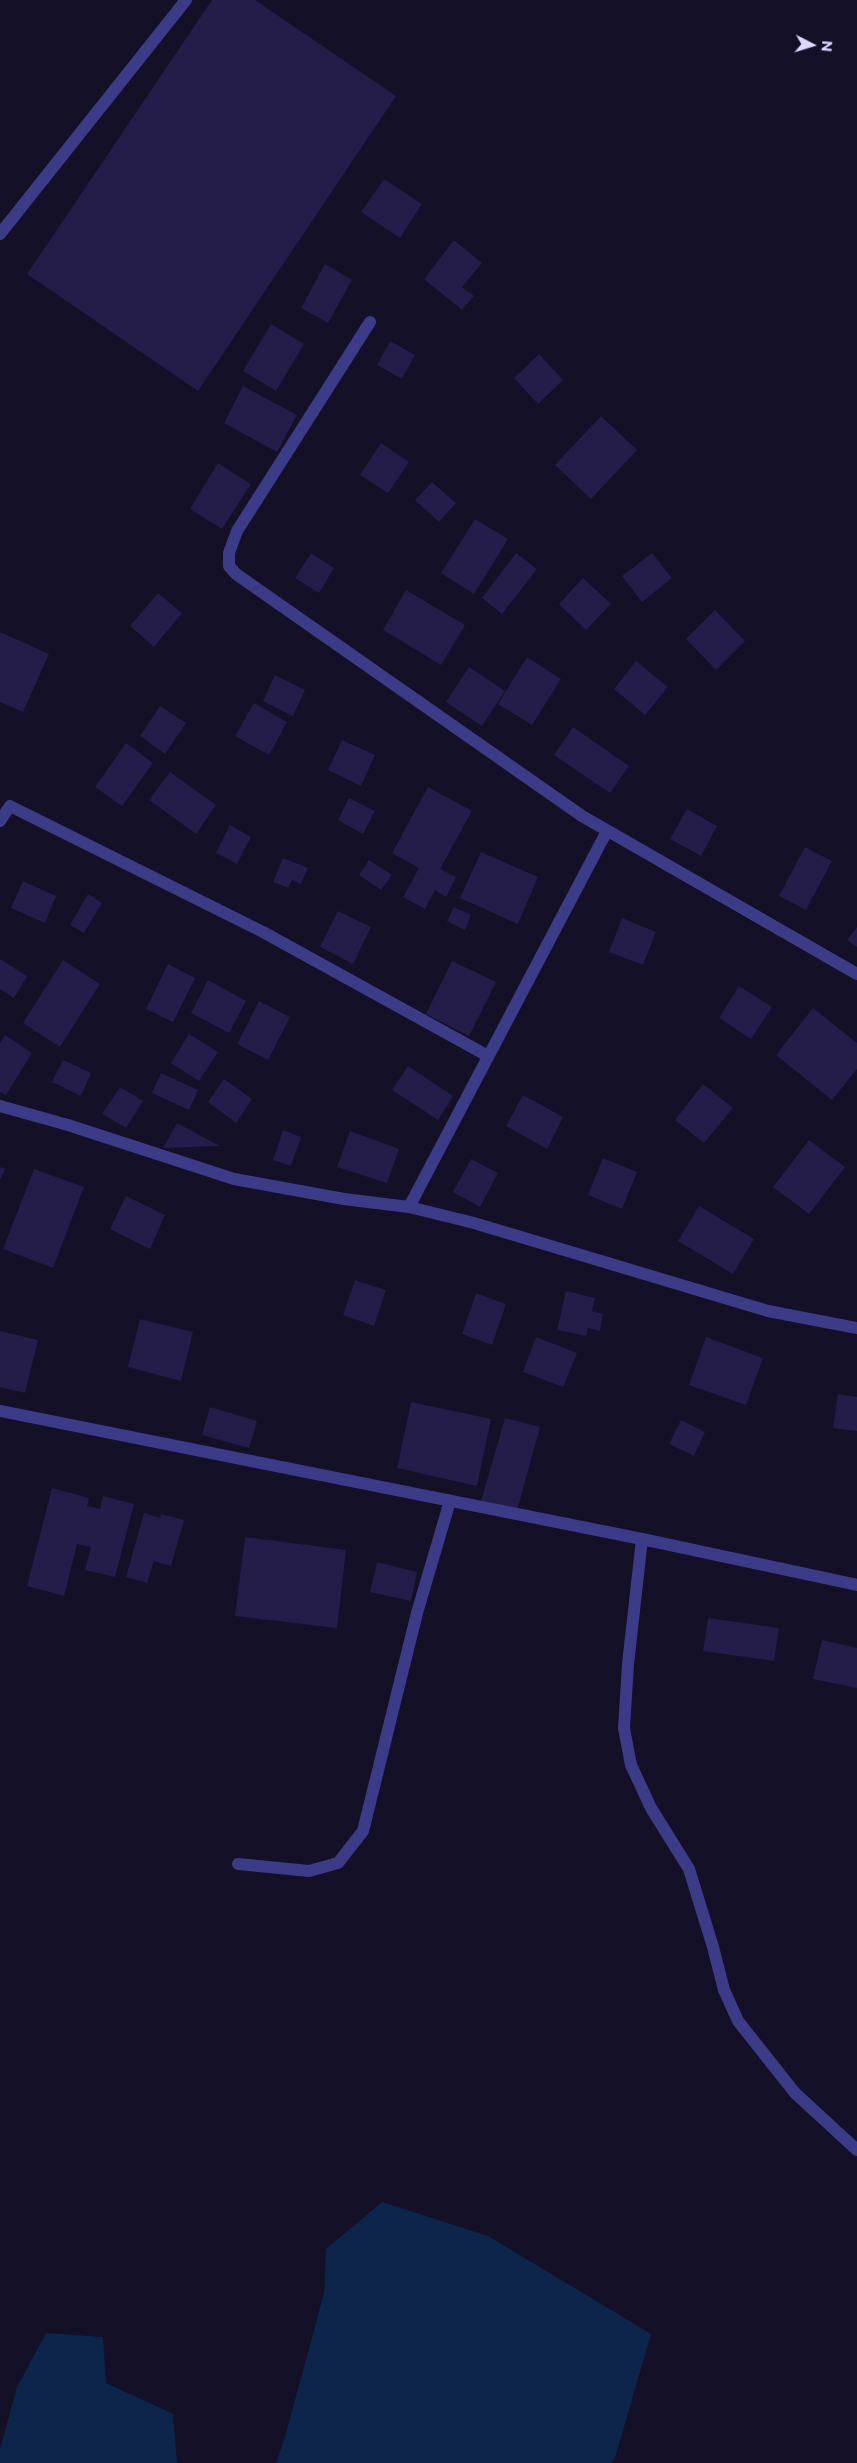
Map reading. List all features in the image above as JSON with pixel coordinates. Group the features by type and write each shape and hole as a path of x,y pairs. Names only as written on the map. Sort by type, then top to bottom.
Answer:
{"street":[{"path":"0,234 186,0"},
{"path":"370,322 237,531 229,553 229,566 244,580 582,816 857,974"},
{"path":"0,821 10,806 263,932 488,1056"},
{"path":"409,1208 607,831"},
{"path":"0,1106 68,1124 234,1178 344,1200 409,1208 474,1223 768,1310 857,1328"},
{"path":"0,1411 450,1500 857,1585"},
{"path":"238,1864 309,1871 338,1862 363,1831 417,1613 450,1500"},
{"path":"642,1539 628,1664 624,1728 631,1765 651,1808 689,1869 724,1990 738,2021 795,2093 857,2150"}],"water":[{"path":"382,2202 488,2236 651,2334 615,2458 611,2463 276,2463 285,2437 324,2293 326,2249"},
{"path":"46,2333 103,2337 106,2383 173,2414 177,2463 0,2463 0,2449 17,2387"}],"building":[{"path":"212,0 255,0 396,96 198,391 27,274"},
{"path":"384,179 422,204 400,238 361,212"},
{"path":"454,240 482,263 462,287 474,296 462,310 424,279"},
{"path":"325,264 352,280 328,323 301,308"},
{"path":"271,324 304,344 276,391 243,371"},
{"path":"390,341 415,355 402,379 377,365"},
{"path":"539,354 563,380 538,404 514,378"},
{"path":"243,386 297,415 277,452 224,423"},
{"path":"601,416 637,450 591,499 555,465"},
{"path":"381,443 409,462 388,493 360,475"},
{"path":"218,463 251,484 222,529 190,509"},
{"path":"432,482 456,503 439,522 415,500"},
{"path":"475,519 508,539 474,594 441,573"},
{"path":"311,553 334,568 319,593 295,578"},
{"path":"516,553 537,569 502,614 482,598"},
{"path":"652,553 672,578 642,602 622,576"},
{"path":"583,578 611,604 586,630 559,604"},
{"path":"406,590 465,625 441,665 383,630"},
{"path":"158,593 182,613 154,647 130,626"},
{"path":"715,610 745,641 716,670 686,639"},
{"path":"0,632 49,654 23,712 0,702"},
{"path":"527,657 561,679 532,725 498,704"},
{"path":"636,661 668,687 645,715 614,689"},
{"path":"469,667 505,691 482,726 446,702"},
{"path":"275,675 305,690 293,716 263,701"},
{"path":"254,703 287,722 269,755 235,736"},
{"path":"160,706 186,723 165,754 140,736"},
{"path":"573,727 629,766 610,793 554,755"},
{"path":"342,740 375,755 361,786 328,770"},
{"path":"126,743 153,763 122,806 95,787"},
{"path":"170,772 216,805 196,834 149,800"},
{"path":"428,787 472,811 440,869 456,877 446,897 435,890 425,909 403,897 419,868 392,853"},
{"path":"349,798 375,811 363,834 338,820"},
{"path":"687,809 717,826 701,856 670,839"},
{"path":"230,825 251,837 237,864 216,853"},
{"path":"805,847 832,861 806,910 779,896"},
{"path":"481,852 538,877 518,924 460,898"},
{"path":"283,858 308,868 301,884 292,880 288,888 273,882"},
{"path":"369,860 392,875 381,890 359,875"},
{"path":"23,881 56,896 45,923 11,908"},
{"path":"88,894 102,903 84,933 70,925"},
{"path":"454,907 471,915 465,930 447,921"},
{"path":"338,911 371,927 353,964 320,947"},
{"path":"622,918 656,932 643,965 609,952"},
{"path":"857,927 857,947 847,940"},
{"path":"0,959 27,976 14,998 0,989"},
{"path":"63,960 100,984 60,1047 23,1023"},
{"path":"452,961 496,982 469,1036 426,1014"},
{"path":"168,964 195,978 173,1022 146,1009"},
{"path":"208,980 246,1001 229,1033 191,1013"},
{"path":"739,986 772,1007 751,1039 719,1018"},
{"path":"259,1001 290,1017 268,1060 237,1044"},
{"path":"813,1008 857,1043 857,1069 832,1100 776,1055"},
{"path":"189,1034 218,1052 199,1081 171,1063"},
{"path":"5,1035 32,1053 6,1095 0,1092 0,1043"},
{"path":"63,1060 91,1073 81,1096 52,1082"},
{"path":"408,1066 453,1096 438,1120 392,1090"},
{"path":"161,1073 198,1090 189,1110 152,1093"},
{"path":"224,1079 252,1099 236,1123 208,1102"},
{"path":"703,1084 733,1108 704,1143 675,1120"},
{"path":"120,1087 143,1101 126,1128 102,1114"},
{"path":"523,1095 563,1117 547,1149 506,1126"},
{"path":"177,1123 220,1146 163,1148"},
{"path":"283,1130 301,1137 291,1166 273,1160"},
{"path":"350,1131 399,1149 387,1183 337,1167"},
{"path":"809,1140 845,1167 809,1214 773,1187"},
{"path":"603,1158 637,1172 622,1209 588,1195"},
{"path":"471,1159 498,1173 480,1207 453,1192"},
{"path":"0,1167 5,1169 0,1180"},
{"path":"34,1169 84,1187 53,1268 3,1249"},
{"path":"126,1196 165,1215 150,1249 110,1229"},
{"path":"699,1206 754,1239 733,1274 678,1241"},
{"path":"355,1280 386,1290 374,1326 343,1315"},
{"path":"566,1291 595,1298 592,1311 603,1314 600,1331 588,1328 586,1336 557,1330"},
{"path":"476,1293 506,1304 492,1345 462,1334"},
{"path":"140,1319 193,1332 181,1381 128,1367"},
{"path":"0,1331 38,1340 25,1393 0,1387"},
{"path":"536,1337 577,1353 563,1387 523,1372"},
{"path":"706,1337 763,1358 746,1405 689,1385"},
{"path":"838,1394 857,1397 857,1431 833,1428"},
{"path":"411,1402 491,1419 477,1486 397,1468"},
{"path":"210,1407 257,1421 249,1448 202,1435"},
{"path":"505,1418 540,1427 517,1511 481,1501"},
{"path":"681,1420 705,1432 694,1456 669,1444"},
{"path":"52,1488 89,1498 87,1506 100,1509 103,1496 134,1504 115,1577 85,1570 91,1547 77,1544 64,1596 27,1586"},
{"path":"144,1513 160,1518 161,1514 184,1520 171,1566 154,1561 147,1583 126,1577"},
{"path":"245,1537 346,1550 337,1628 235,1616"},
{"path":"377,1562 417,1572 411,1601 370,1592"},
{"path":"708,1618 779,1628 774,1661 703,1651"},
{"path":"822,1640 857,1648 857,1688 813,1679"}]}
